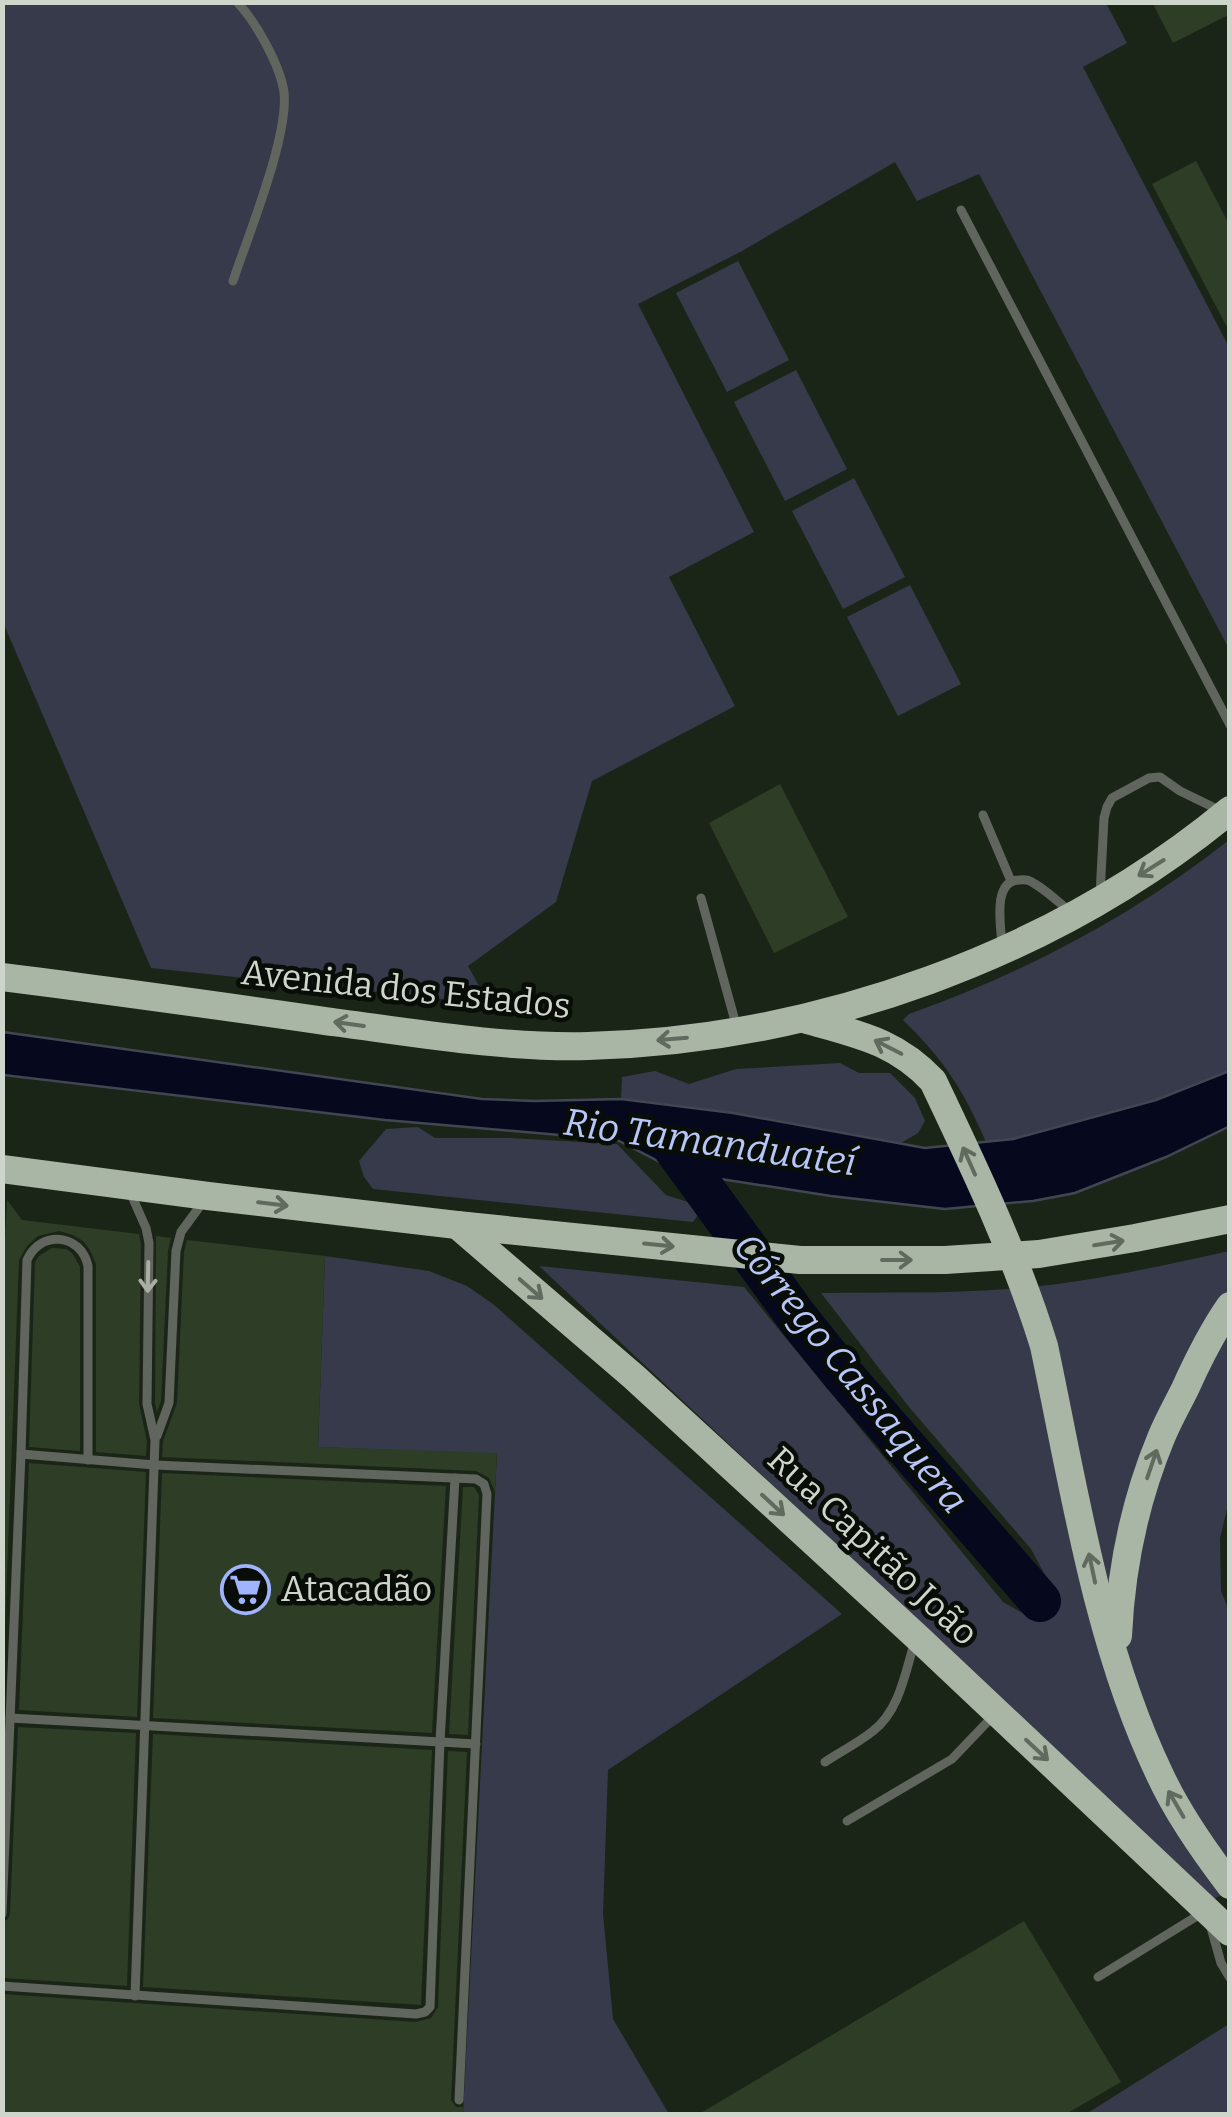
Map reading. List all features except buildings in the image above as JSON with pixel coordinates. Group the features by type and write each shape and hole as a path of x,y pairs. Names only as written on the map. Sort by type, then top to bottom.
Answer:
{"highway":[{"name":"Avenida dos Estados","path":"2,977 482,1042 588,1046 693,1038 803,1018 942,976 1100,900 1171,856 1228,812"},
{"path":"803,1018 875,1040 916,1063 933,1081 1013,1256 1044,1346 1096,1585 1133,1714 1160,1777 1230,1885"},
{"path":"2,1169 457,1225 800,1260 1013,1256 1230,1219"},
{"name":"Rua Capitão João","path":"457,1225 634,1377 1230,1932"},
{"path":"1117,1662 1120,1597 1128,1544 1161,1437 1230,1306"}],"lane":[{"path":"233,282 284,116 280,77 256,27 237,2"},
{"path":"960,210 1230,726"},
{"path":"1100,900 1104,818 1112,798 1149,778 1160,777 1202,803 1228,812"},
{"path":"982,815 1011,880"},
{"path":"1002,950 1000,898 1011,880 1032,882 1074,914"},
{"path":"701,898 738,1030"},
{"path":"126,1185 149,1243 147,1404 156,1440 135,1996"},
{"path":"156,1440 169,1403 176,1251 181,1232 208,1196"},
{"path":"2,1914 27,1260 31,1250 54,1240 80,1246 88,1266 88,1460"},
{"path":"21,1454 155,1465 476,1479 484,1484 487,1494 458,2100"},
{"path":"2,1986 425,2012 432,1999 454,1478"},
{"path":"824,1762 875,1730 886,1718 896,1701 917,1637"},
{"path":"848,1821 952,1759 996,1712"},
{"path":"10,1718 476,1744"},
{"path":"1098,1977 1207,1910 1217,1951 1230,1978"}],"shaded area":[{"path":"3,3 1106,3 1127,43 1083,67 1229,347 1229,649 979,174 917,201 895,162 742,251 638,304 754,532 669,577 735,706 592,781 556,902 468,966 489,1004 151,968 3,622"},
{"path":"738,261 789,360 727,392 676,293"},
{"path":"796,370 847,469 785,501 734,402"},
{"path":"854,478 905,577 843,609 792,511"},
{"path":"910,585 961,684 898,716 847,617"},
{"path":"1229,840 1229,1071 1156,1100 1013,1139 986,1142 951,1076 903,1020 909,1014 1035,961 1116,918"},
{"path":"840,1063 859,1073 890,1073 915,1098 925,1121 918,1133 901,1143 733,1113 621,1099 622,1077 655,1071 689,1084 736,1069"},
{"path":"418,1127 435,1138 617,1144 666,1195 691,1203 699,1213 693,1222 373,1189 359,1161 386,1129"},
{"path":"1229,1251 1230,1497 1220,1538 1221,1591 1230,1613 1229,1891 1214,1899 539,1266 744,1287 1003,1602 1026,1615 1052,1588 1031,1549 909,1407 821,1293 1035,1287"},
{"path":"325,1256 429,1271 467,1286 493,1304 842,1614 608,1770 603,1914 613,2019 669,2114 463,2114 497,1454 318,1447"},
{"path":"1229,2024 1229,2114 1086,2114"}],"water":[{"name":"Rio Tamanduateí","path":"3,1032 482,1099 621,1099 733,1113 925,1148 1013,1139 1156,1100 1229,1071 1230,1126 1166,1157 1075,1193 945,1209 695,1175 617,1140 385,1120 3,1075"}],"waterway":[{"name":"Córrego Cassaquera","path":"669,1141 844,1376 1040,1601"}],"place":[{"name":"Atacadão","path":"246,1589"}]}
